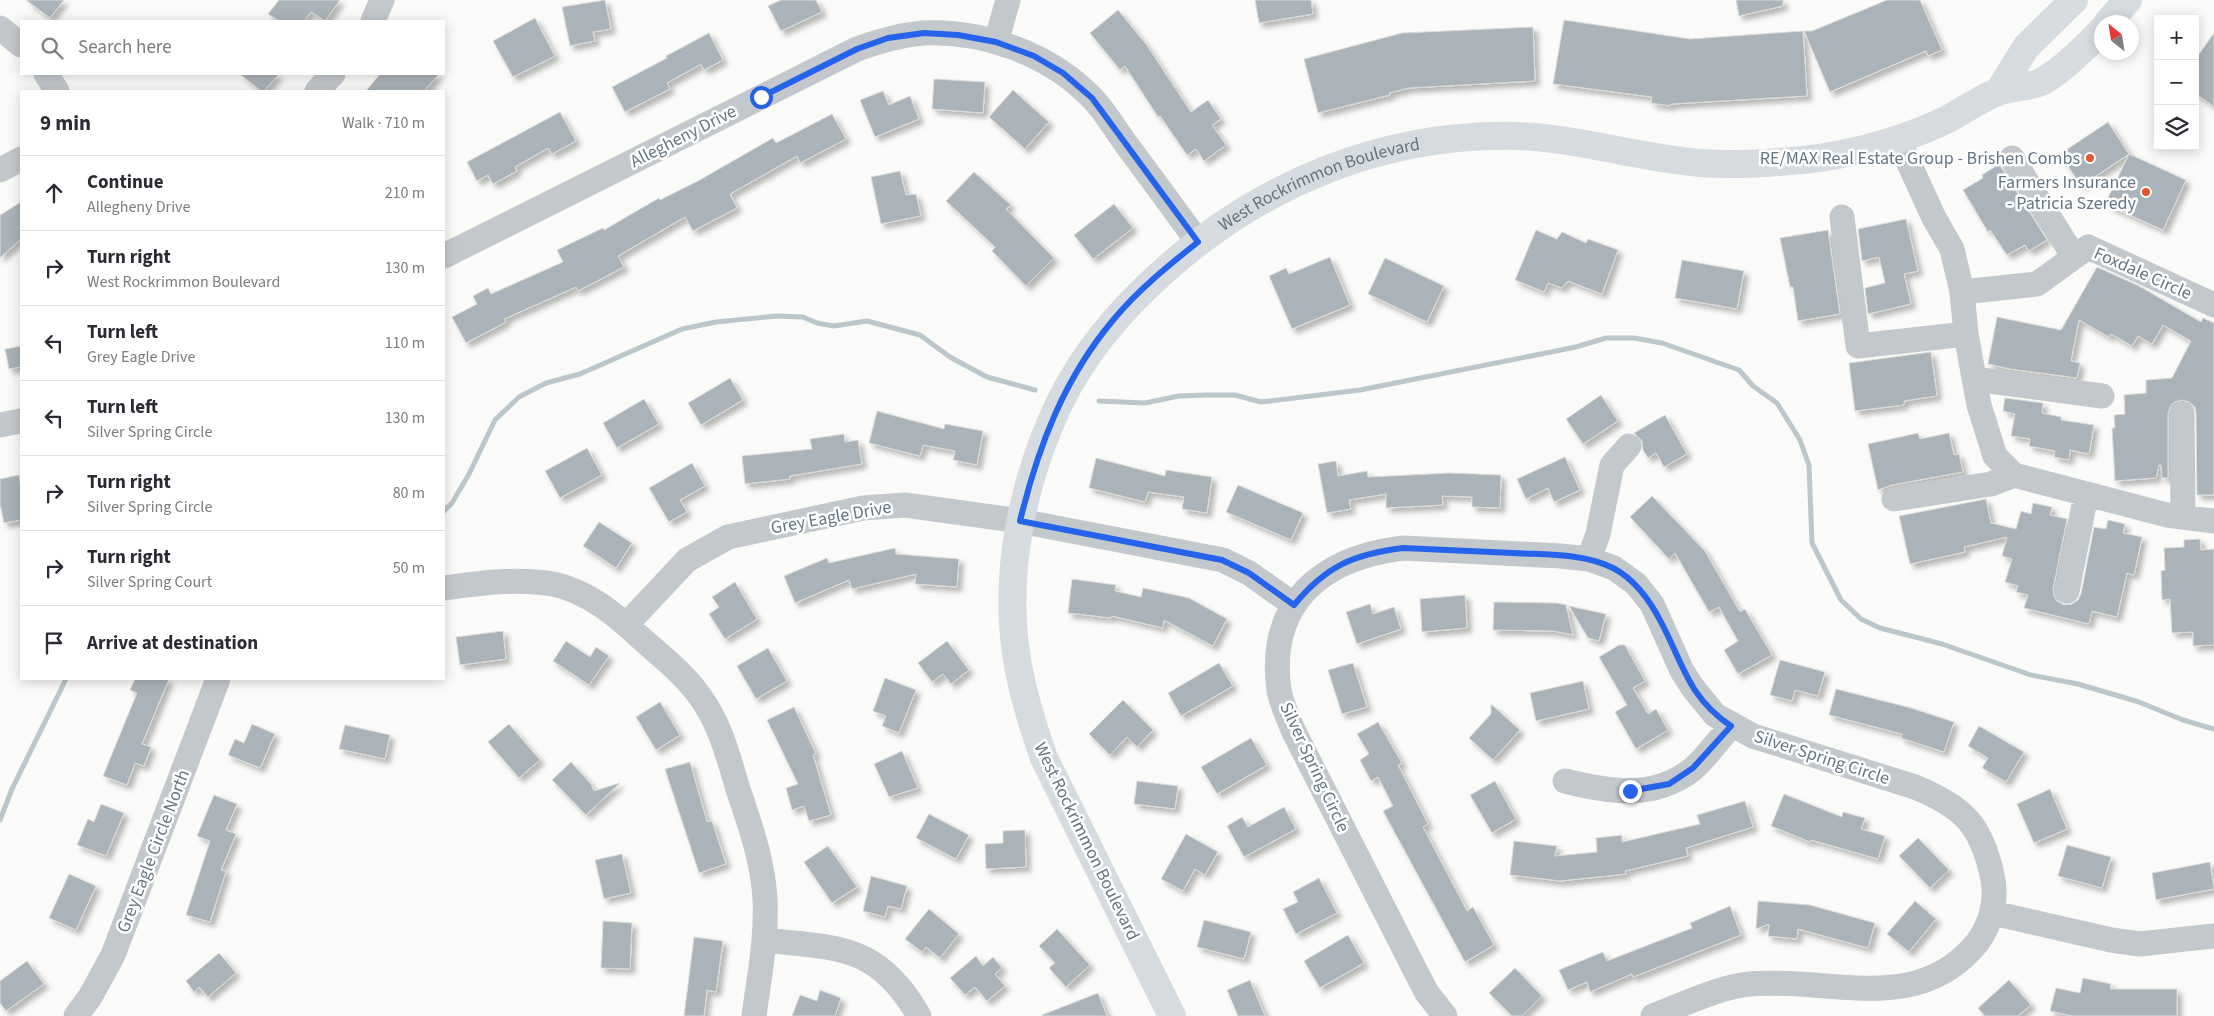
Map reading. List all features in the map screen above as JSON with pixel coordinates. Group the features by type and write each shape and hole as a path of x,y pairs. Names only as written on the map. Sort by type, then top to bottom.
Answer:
{"main road":[{"name":"West Rockrimmon Boulevard","path":"1999,91 2026,47 2074,0"},
{"path":"2114,15 2128,0"},
{"name":"West Rockrimmon Boulevard","path":"1172,1016 1044,758 1033,726 1016,651 1014,573 1020,521 1039,452 1068,386 1114,319 1145,288 1198,242 1267,196 1310,175 1357,158 1399,146 1438,139 1520,136 1702,163 1780,162 1826,156 1898,139 1942,122 1999,91 2042,82 2094,37"}],"street":[{"path":"373,20 382,0"},
{"path":"996,42 1008,0"},
{"path":"0,28 20,45"},
{"name":"Allegheny Drive","path":"445,255 857,49 888,38 924,33 958,35 996,42 1034,56 1063,73 1092,98 1198,242"},
{"path":"47,75 56,90"},
{"path":"318,90 332,75"},
{"path":"1898,139 1934,218 1952,249 1962,292 1966,334 1979,405 1995,456 2014,475 2183,517 2214,521"},
{"path":"2012,158 2074,258"},
{"path":"0,170 20,160"},
{"path":"1842,217 1858,346 1966,334"},
{"name":"Foxdale Circle","path":"1962,292 2037,284 2088,247 2214,305"},
{"path":"1974,379 2102,396"},
{"path":"2182,414 2183,517"},
{"path":"0,425 20,421"},
{"path":"1589,559 1598,534 1612,465 1629,446"},
{"path":"1894,499 1991,484 2014,475"},
{"path":"2067,590 2086,494"},
{"name":"Grey Eagle Drive","path":"626,625 687,560 728,537 862,508 904,505 1020,521 1222,560 1249,573 1294,605"},
{"name":"Silver Spring Circle","path":"1445,1016 1427,993 1287,715 1280,692 1278,668 1284,626 1294,605 1309,586 1330,569 1378,551 1403,548 1561,556 1589,559 1614,568 1636,584 1652,604 1682,671 1692,688 1715,715 1731,726 1753,736 1915,786 1938,796 1961,811 1979,834 1988,856 1994,881 1993,913 1982,937 1968,956 1949,973 1924,985 1900,993 1874,994 1774,983 1748,984 1724,990 1653,1016"},
{"path":"445,588 501,581 554,584 576,590 602,606 626,625 684,677 711,713 719,730 763,870 765,900 764,940 754,1016"},
{"name":"Grey Eagle Circle North","path":"76,1016 95,991 113,956 218,680"},
{"path":"1565,781 1603,790 1630,791 1669,784 1693,768 1731,726"},
{"path":"1993,913 2111,940 2140,944 2214,936"},
{"path":"764,940 837,948 861,955 882,969 897,984 919,1016"}],"building":[{"path":"26,0 64,0 50,18"},
{"path":"279,0 340,0 326,20 311,12 305,20 277,20 268,14"},
{"path":"605,0 611,29 593,32 595,41 570,46 562,7"},
{"path":"781,0 816,0 822,12 781,31 768,6"},
{"path":"1255,0 1311,0 1313,14 1259,23"},
{"path":"1736,0 1783,0 1783,6 1739,16"},
{"path":"1887,0 1920,0 1942,50 1928,56 1926,51 1830,92 1804,31 1812,31"},
{"path":"1118,10 1146,44 1191,112 1208,100 1221,119 1212,125 1226,145 1204,161 1196,149 1187,155 1160,116 1158,117 1125,66 1120,70 1090,33"},
{"path":"535,18 555,56 513,77 493,41"},
{"path":"1564,20 1690,39 1803,31 1807,96 1671,104 1670,106 1651,103 1652,97 1553,84"},
{"path":"1533,27 1535,81 1409,88 1389,93 1390,95 1318,113 1304,59 1402,33"},
{"path":"709,33 723,60 704,70 701,64 667,83 670,89 625,112 612,87"},
{"path":"2214,33 2214,107 2199,96 2199,54"},
{"path":"241,75 278,75 265,90 260,90"},
{"path":"379,75 438,75 425,90 367,90"},
{"path":"934,79 985,82 983,113 932,109"},
{"path":"1013,90 1049,122 1025,149 989,117"},
{"path":"883,91 889,105 910,96 919,119 875,137 860,100"},
{"path":"560,112 576,141 552,154 548,148 515,167 517,171 493,184 488,175 477,181 467,162"},
{"path":"832,114 846,139 800,163 797,156 730,194 737,208 693,231 685,217 618,256 624,267 578,291 576,287 504,319 506,322 466,343 452,317 477,304 473,296 488,288 491,294 563,262 557,250 603,228 604,230 659,198 660,200 698,181 773,138 776,143"},
{"path":"2108,122 2129,154 2081,186 2060,154"},
{"name":"Farmers Insurance - Patricia Szeredy","path":"2129,154 2186,180 2163,230 2105,204"},
{"path":"1999,164 2047,240 2029,251 2025,245 2007,255 1990,230 1988,232 1963,190 1983,178 1982,175"},
{"path":"900,171 906,195 916,194 921,216 881,224 871,177"},
{"path":"974,172 1011,205 1006,209 1054,258 1026,286 992,251 995,247 946,201"},
{"path":"20,203 20,240 0,258 0,215"},
{"path":"1114,204 1133,228 1093,259 1074,235"},
{"path":"1906,219 1918,271 1904,274 1911,304 1868,314 1865,288 1885,283 1879,257 1862,261 1858,229"},
{"path":"1536,230 1557,239 1562,232 1586,243 1588,239 1618,250 1602,294 1568,281 1562,288 1548,283 1544,292 1515,280"},
{"path":"1828,230 1840,314 1798,321 1793,287 1790,287 1780,238"},
{"path":"1330,257 1350,305 1292,329 1269,276 1286,268 1289,274"},
{"path":"1385,258 1444,286 1427,322 1368,294"},
{"path":"1682,260 1744,271 1737,309 1675,298"},
{"path":"2097,267 2139,286 2201,322 2203,318 2214,323 2214,495 2197,495 2196,413 2195,407 2189,402 2182,400 2174,402 2168,414 2168,478 2162,478 2161,465 2159,465 2156,478 2115,481 2112,428 2115,428 2114,415 2125,414 2124,395 2146,393 2146,380 2172,378 2191,341 2163,325 2152,344 2138,336 2132,346 2111,334 2109,337 2079,320 2071,361 2080,363 2077,378 2010,369 1988,364 1997,317 2061,330"},
{"path":"20,346 20,367 9,369 5,349"},
{"path":"1931,352 1937,396 1904,401 1904,405 1855,411 1849,363"},
{"path":"730,378 743,400 701,425 688,403"},
{"path":"1601,395 1618,421 1583,444 1566,419"},
{"path":"2005,398 2043,403 2042,413 2061,417 2061,420 2094,425 2089,454 2070,450 2069,460 2054,457 2055,451 2029,446 2030,439 2011,436 2015,414 2003,411"},
{"path":"644,399 659,424 617,448 603,423"},
{"path":"877,411 944,429 945,424 983,431 977,465 953,460 955,451 923,445 920,456 869,443"},
{"path":"1665,415 1687,454 1664,467 1656,453 1648,458 1643,450 1642,441 1634,433"},
{"path":"1918,433 1920,439 1949,433 1954,455 1959,454 1963,472 1892,485 1878,490 1868,444"},
{"path":"844,434 845,442 858,440 862,464 790,476 790,479 745,484 742,456 812,449 810,439"},
{"path":"587,448 602,475 560,498 545,471"},
{"path":"1565,457 1580,490 1554,502 1548,488 1526,499 1517,479"},
{"path":"1096,458 1165,476 1166,470 1212,477 1207,513 1182,509 1184,497 1148,492 1145,502 1089,488"},
{"path":"1336,461 1338,476 1367,471 1368,477 1450,473 1501,475 1500,508 1472,507 1472,497 1442,496 1443,505 1386,508 1386,494 1349,500 1351,509 1327,513 1318,464"},
{"path":"692,463 705,486 680,500 687,512 669,522 649,488"},
{"path":"19,475 20,520 4,523 0,504 0,479"},
{"path":"1238,485 1303,513 1291,540 1226,512"},
{"path":"1652,496 1705,551 1740,612 1745,609 1772,655 1738,674 1724,650 1738,641 1719,607 1709,612 1675,553 1669,559 1630,517"},
{"path":"1986,499 1991,523 2016,529 2021,511 2031,514 2033,503 2052,507 2050,515 2067,519 2053,589 2057,601 2064,605 2072,604 2078,600 2081,594 2094,527 2106,529 2108,520 2125,524 2123,533 2142,537 2134,575 2127,573 2117,617 2092,611 2089,624 2024,608 2028,595 2016,592 2018,586 2005,582 2012,559 2002,556 2007,537 1964,547 1965,552 1910,564 1899,516"},
{"path":"599,522 632,543 616,568 583,546"},
{"path":"2200,539 2201,550 2214,549 2214,645 2193,646 2193,632 2172,633 2170,599 2162,600 2161,571 2165,570 2164,548 2184,547 2184,540"},
{"path":"895,548 896,554 959,559 957,587 915,584 916,574 852,589 849,580 795,603 784,576 827,558 829,563"},
{"path":"1072,579 1116,585 1115,591 1141,597 1143,588 1189,598 1227,619 1213,646 1164,620 1163,628 1112,616 1111,618 1068,613"},
{"path":"735,582 757,619 725,639 709,614 719,607 712,597"},
{"path":"1465,595 1467,628 1422,632 1420,599"},
{"path":"1494,602 1557,603 1566,605 1573,635 1553,631 1493,630"},
{"path":"1370,604 1373,614 1394,607 1401,629 1357,644 1346,612"},
{"path":"1569,606 1606,614 1599,641 1588,638"},
{"path":"503,631 506,659 460,665 456,637"},
{"path":"566,641 590,657 596,647 609,656 589,685 553,661"},
{"path":"947,641 969,670 951,684 943,674 932,682 918,663"},
{"path":"1619,645 1625,645 1645,681 1633,688 1648,714 1656,709 1668,730 1636,749 1615,712 1627,705 1599,657"},
{"path":"768,648 787,681 756,699 737,666"},
{"path":"1780,660 1825,672 1818,696 1795,690 1792,701 1770,695"},
{"path":"1219,663 1233,686 1181,716 1168,693"},
{"path":"1353,663 1367,707 1342,714 1328,670"},
{"path":"885,678 916,690 899,733 882,726 886,716 873,711"},
{"path":"135,680 169,680 142,744 151,747 144,766 135,763 127,785 103,776 137,693 130,690"},
{"path":"1583,681 1589,709 1536,721 1530,693"},
{"path":"1836,689 1911,708 1954,722 1944,752 1901,738 1902,734 1829,715"},
{"path":"1123,700 1153,730 1137,747 1127,737 1110,755 1089,734"},
{"path":"660,702 680,735 656,750 636,717"},
{"path":"1491,704 1520,730 1493,760 1469,738 1491,714"},
{"path":"794,707 816,754 813,755 831,815 809,821 804,806 792,810 786,788 798,784 767,720"},
{"path":"1378,722 1402,763 1398,765 1428,824 1423,827 1467,911 1473,907 1494,945 1465,962 1383,811 1393,806 1378,777 1371,781 1360,760 1369,754 1357,734"},
{"path":"252,724 275,734 260,768 228,755 235,739 244,743"},
{"path":"509,724 540,760 519,778 488,742"},
{"path":"345,725 390,735 385,759 339,749"},
{"path":"1979,726 2024,752 2006,782 1982,768 1988,758 1968,746"},
{"path":"1251,738 1267,765 1217,794 1201,767"},
{"path":"902,751 918,788 889,797 874,764"},
{"path":"571,762 591,784 594,791 620,783 586,815 552,780"},
{"path":"690,762 707,822 712,821 726,864 699,873 665,769"},
{"path":"1137,781 1178,786 1175,809 1134,804"},
{"path":"1495,781 1516,819 1492,833 1470,795"},
{"path":"2050,789 2067,829 2034,843 2017,804"},
{"path":"1784,794 1842,817 1843,812 1865,818 1861,829 1885,836 1878,859 1811,840 1810,842 1771,826"},
{"path":"214,795 237,804 226,830 236,834 221,870 226,871 210,922 186,915 210,841 197,836"},
{"path":"1745,801 1753,827 1686,848 1688,856 1625,871 1626,874 1560,881 1510,875 1514,841 1557,846 1555,856 1597,852 1596,838 1622,835 1622,842 1700,824 1697,815"},
{"path":"101,804 124,813 106,856 77,845 88,819 94,822"},
{"path":"1284,807 1296,829 1244,857 1227,826 1242,817 1248,827"},
{"path":"929,814 969,835 956,859 916,838"},
{"path":"1025,830 1026,867 986,869 985,844 1003,843 1003,831"},
{"path":"1186,834 1218,852 1205,875 1195,869 1183,891 1161,879"},
{"path":"1918,838 1949,870 1930,888 1899,856"},
{"path":"2067,845 2111,857 2102,888 2058,876"},
{"path":"828,846 857,887 832,903 804,862"},
{"path":"622,854 631,893 604,899 595,860"},
{"path":"2210,862 2214,889 2156,900 2152,873"},
{"path":"69,874 96,886 76,930 49,918"},
{"path":"871,876 907,886 901,909 888,906 885,917 863,911"},
{"path":"1319,878 1337,913 1296,934 1283,909 1298,902 1293,892"},
{"path":"1758,901 1810,905 1875,923 1868,948 1798,929 1797,939 1768,936 1769,924 1756,929"},
{"path":"1915,901 1936,919 1909,952 1887,934"},
{"path":"1730,906 1741,935 1633,977 1632,974 1590,992 1587,982 1568,990 1559,970 1603,952 1607,961 1692,928 1690,923"},
{"path":"929,909 959,934 940,958 926,947 922,952 905,939"},
{"path":"1204,920 1251,932 1244,959 1197,947"},
{"path":"603,921 632,923 630,969 601,968"},
{"path":"1057,929 1090,965 1066,987 1049,968 1055,963 1039,946"},
{"path":"1348,935 1364,963 1320,988 1304,961"},
{"path":"694,937 723,941 716,992 707,990 704,1016 684,1016"},
{"path":"219,953 236,973 208,997 199,987 194,992 186,981"},
{"path":"976,956 983,966 993,957 1002,968 995,974 1005,986 987,1001 975,987 965,995 950,978"},
{"path":"27,961 44,984 6,1011 0,1003 0,981"},
{"path":"1515,968 1542,996 1522,1016 1512,1016 1489,993"},
{"path":"2083,978 2111,984 2110,989 2177,989 2177,1016 2072,1016 2050,1011 2056,988 2080,993"},
{"path":"1250,980 1265,1016 1238,1016 1227,990"},
{"path":"2009,980 2031,1005 2018,1016 1985,1016 1978,1008"},
{"path":"820,990 841,998 835,1016 792,1016 800,995 817,1001"},
{"path":"1098,993 1107,1016 1042,1016 1042,1015"}],"waterway":[{"path":"445,510 452,503 469,474 495,420 519,397 546,383 580,374 682,329 716,322 776,316 803,317 817,323 834,326 867,321 920,335 950,357 987,377 1035,390"},
{"path":"1099,401 1145,403 1179,396 1235,395 1261,402 1360,390 1576,347 1606,338 1634,338 1662,343 1739,370 1753,386 1777,403 1800,440 1809,465 1812,543 1841,600 1861,619 1880,628 1942,644 2031,675 2078,684 2139,702 2183,720 2214,729"},
{"path":"0,820 12,789 66,680"}],"place":[{"name":"RE/MAX Real Estate Group - Brishen Combs","path":"2090,158"},
{"name":"Farmers Insurance - Patricia Szeredy","path":"2146,192"}],"route":[{"path":"761,97 857,49 888,38 924,33 958,35 996,42 1034,56 1063,73 1092,98 1198,242 1145,288 1114,319 1086,357 1068,386 1051,421 1030,481 1020,521 1194,553 1222,560 1249,573 1294,605 1309,586 1330,569 1378,551 1403,548 1561,556 1589,559 1614,568 1636,584 1652,604 1664,627 1682,671 1692,688 1715,715 1731,726 1693,768 1669,784 1630,791"}]}
